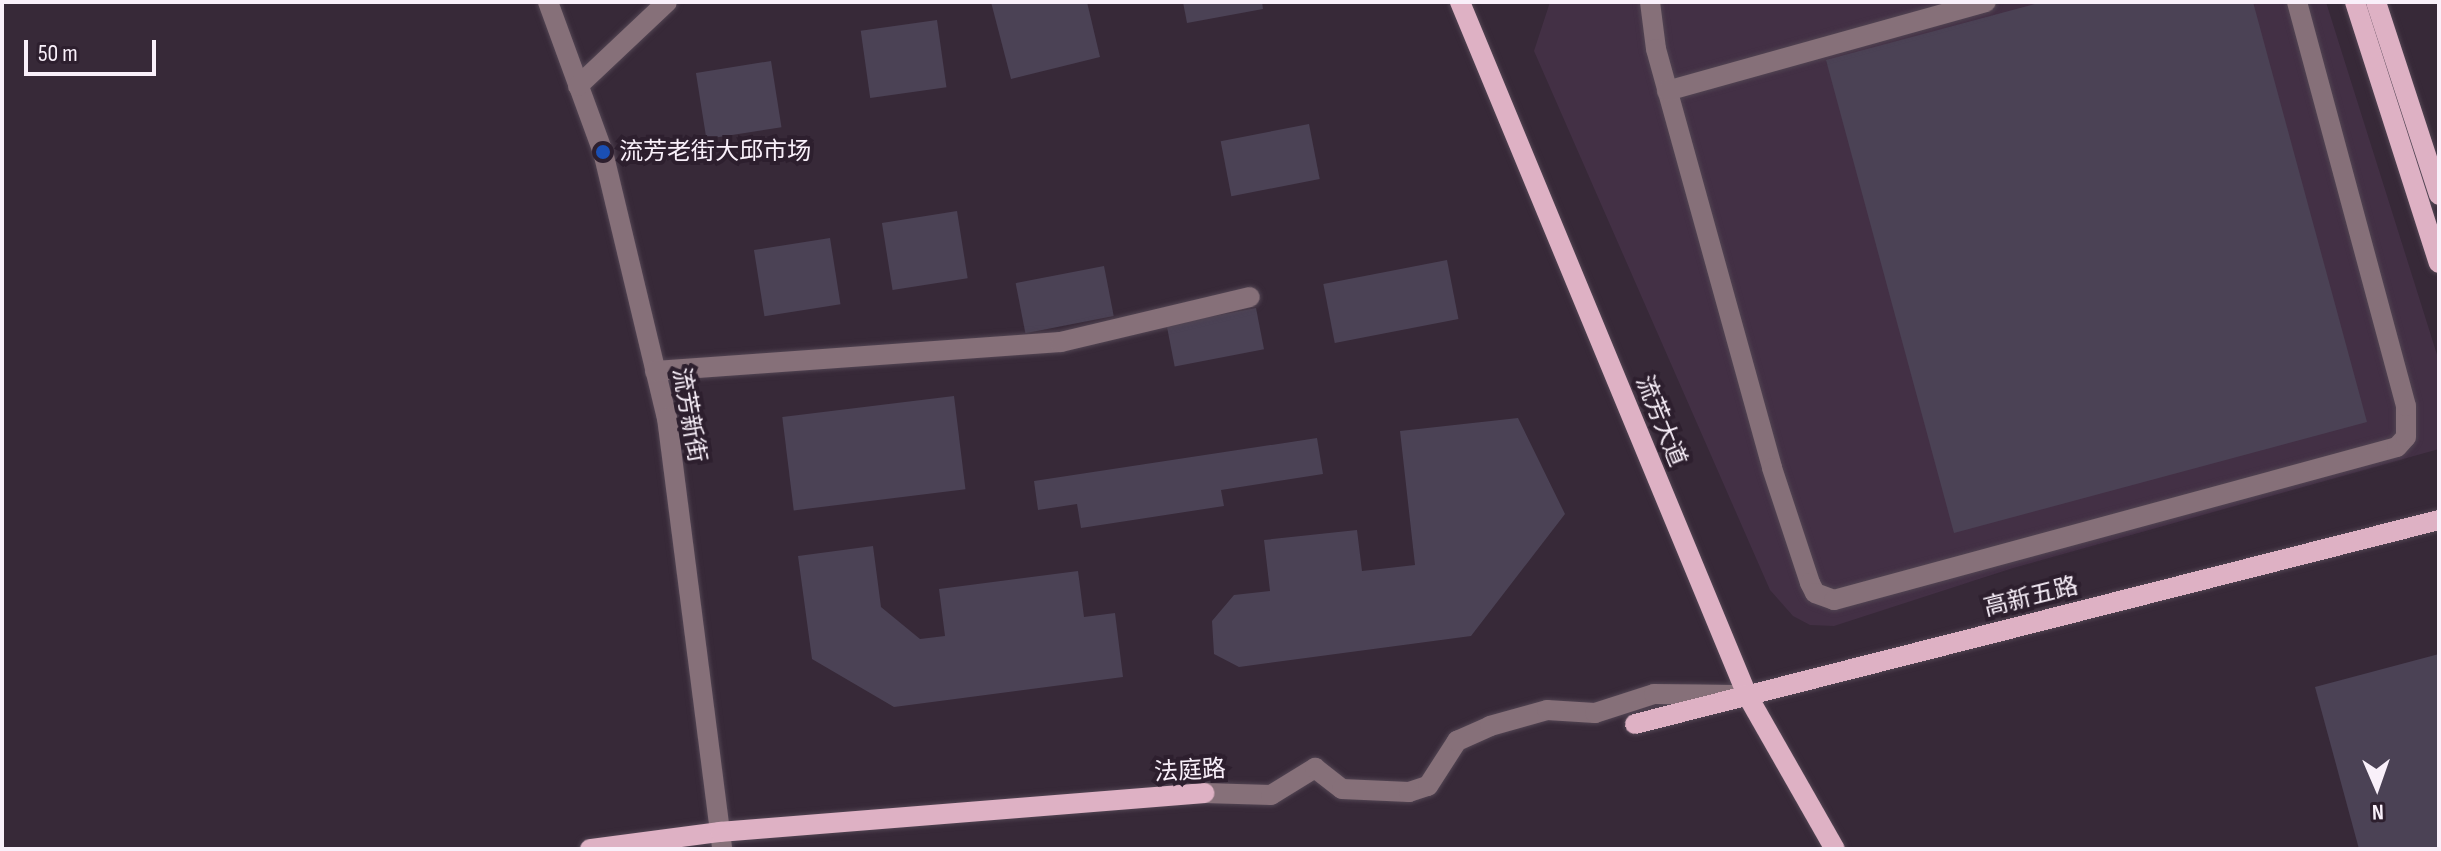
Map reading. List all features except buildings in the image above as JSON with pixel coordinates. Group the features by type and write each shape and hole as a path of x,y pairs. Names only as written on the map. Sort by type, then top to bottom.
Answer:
{"main road":[{"name":"流芳大道","path":"1460,2 1747,695 1835,849"},
{"path":"2355,2 2439,263"},
{"path":"2376,2 2439,195"},
{"name":"高新五路","path":"1635,724 2439,520"},
{"name":"法庭路","path":"590,849 721,840 1204,793"}],"street":[{"name":"流芳新街","path":"548,2 603,152 667,418 721,840"},
{"path":"578,86 667,2"},
{"path":"1650,2 1667,91 1772,468 1810,583 1815,593 1834,600 2397,447 2406,437 2406,406 2297,2"},
{"path":"1667,91 1986,2"},
{"path":"655,371 1061,342 1250,297"},
{"name":"法庭路","path":"1204,793 1271,795 1315,768 1342,789 1409,792 1428,786 1457,741 1490,726 1547,710 1595,713 1654,694 1747,695"}],"shaded area":[{"path":"1550,2 2326,2 2439,361 2439,449 2013,568 1834,626 1810,625 1793,616 1770,590 1534,51"}],"place":[{"name":"流芳老街大邱市场","path":"603,152"}]}
